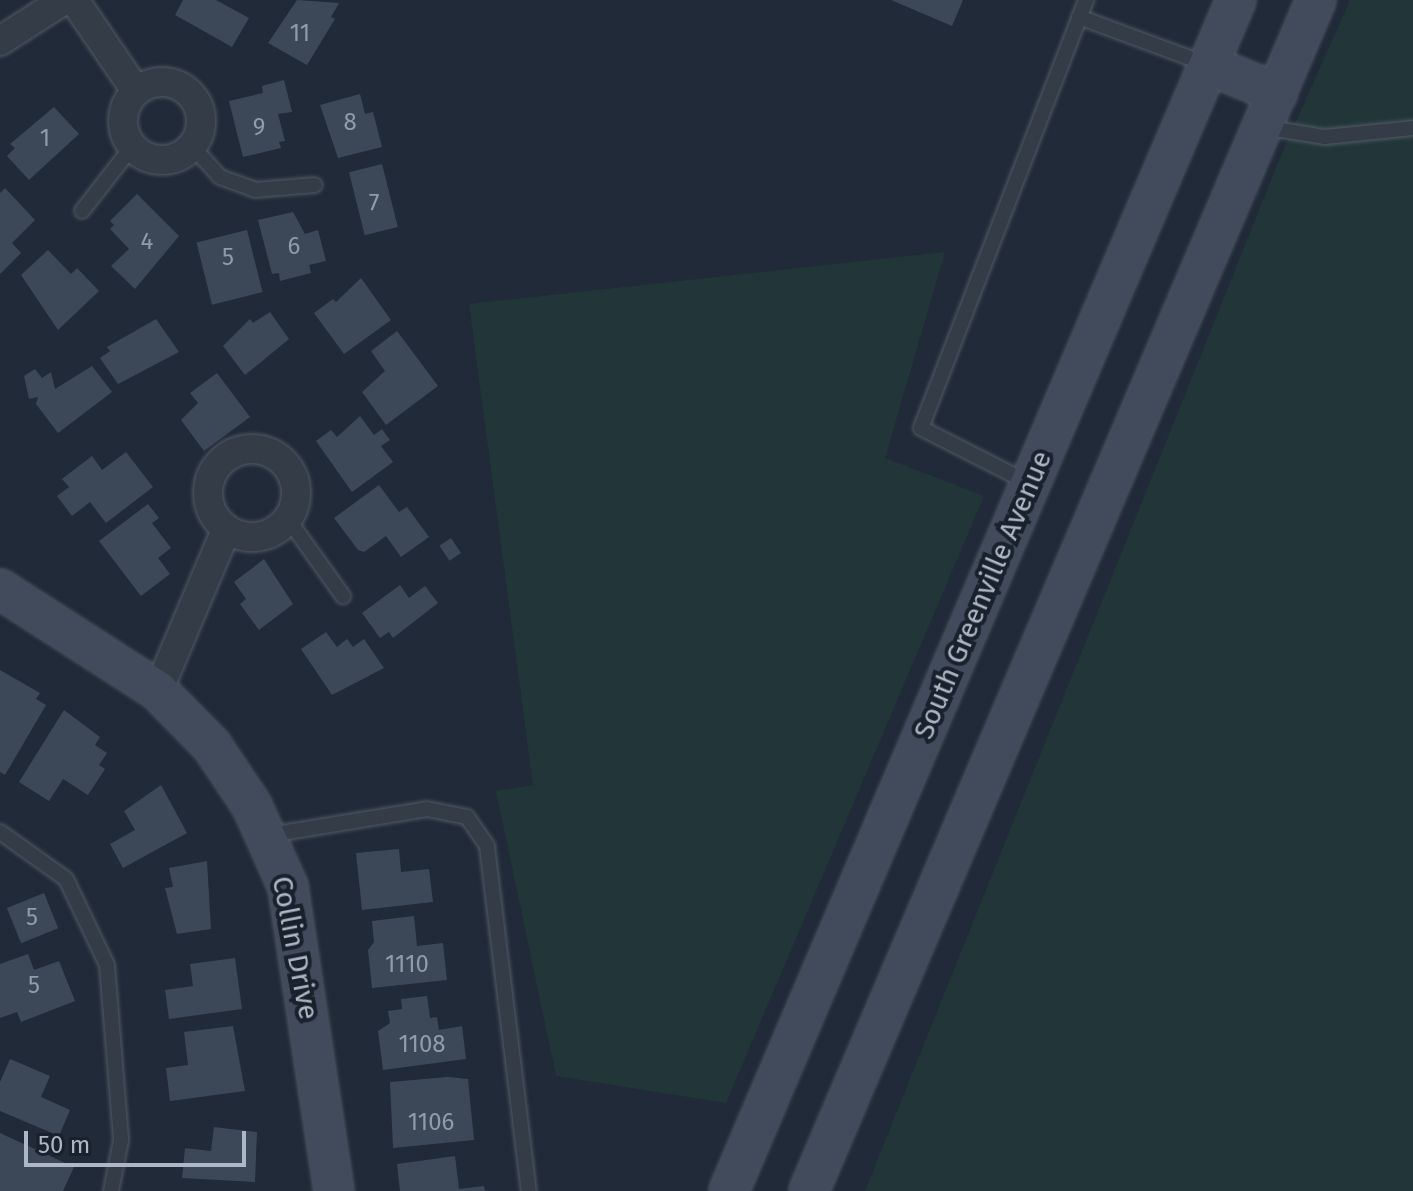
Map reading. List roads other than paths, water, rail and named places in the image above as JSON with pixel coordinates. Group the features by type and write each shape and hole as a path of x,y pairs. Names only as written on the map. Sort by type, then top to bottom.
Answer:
{"main road":[{"name":"South Greenville Avenue","path":"729,1191 1236,0"},
{"path":"809,1191 1316,0"},
{"path":"1209,65 1270,110"},
{"name":"Collin Drive","path":"0,589 158,691 212,746 268,835 288,887 334,1191"}],"street":[{"path":"0,41 64,0"},
{"path":"74,0 136,91"},
{"path":"166,81 193,95 202,124 192,146 174,159 159,160 132,147 122,118 136,91 166,81"},
{"path":"245,449 278,457 290,470 297,487 288,519 259,538 226,530 208,501 209,483 216,467 245,449"},
{"path":"158,691 226,530"}],"lane":[{"path":"1031,484 921,428 1086,0"},
{"path":"1079,17 1209,65"},
{"path":"1270,110 1325,137 1413,128"},
{"path":"192,146 220,177 255,190 315,185"},
{"path":"82,211 132,147"},
{"path":"288,519 343,596"},
{"path":"268,835 427,809 467,817 487,846 529,1191"},
{"path":"0,832 66,879 107,965 121,1140 111,1191"}]}
